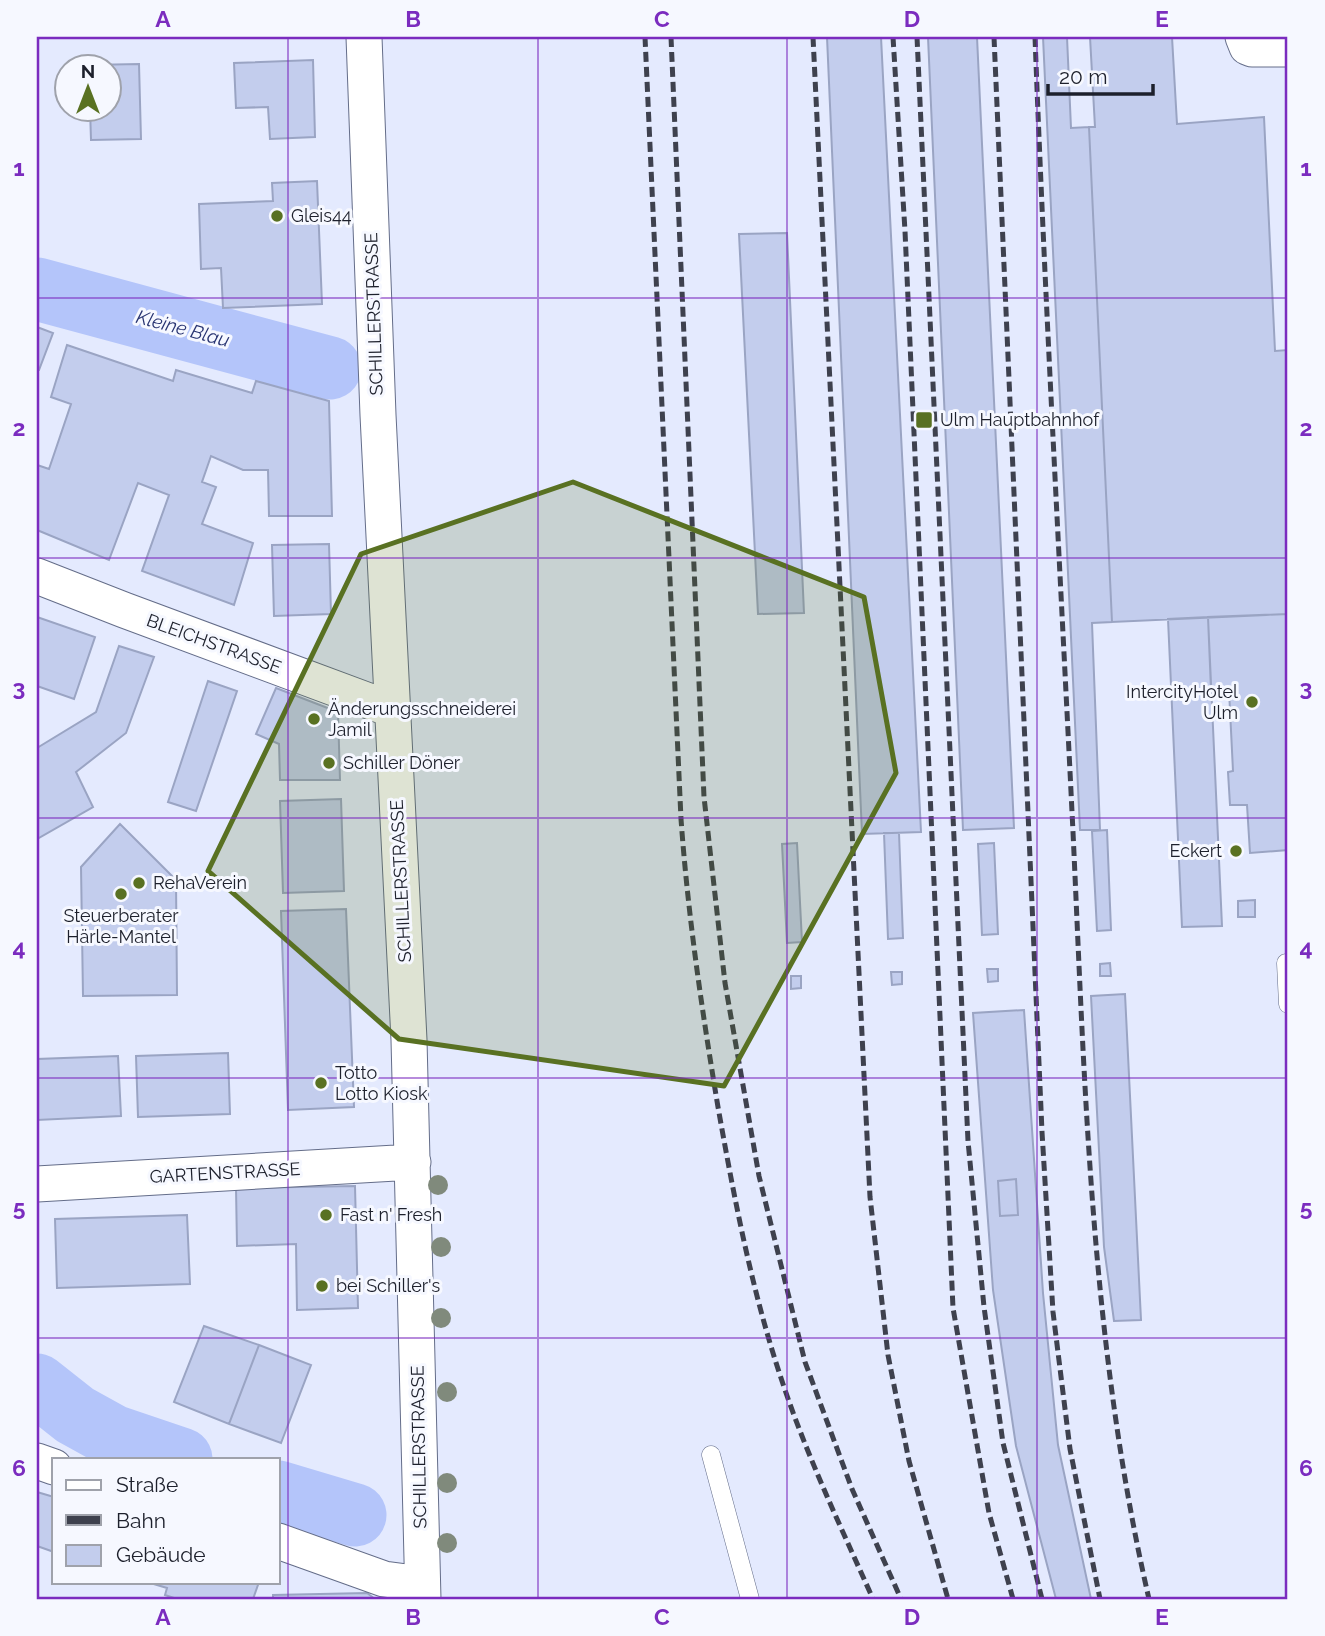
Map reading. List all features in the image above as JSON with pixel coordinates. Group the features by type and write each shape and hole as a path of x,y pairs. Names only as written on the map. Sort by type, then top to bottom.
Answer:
{"street":[{"name":"SCHILLERSTRASSE","path":"365,37 374,325 413,1162 423,1592"},
{"path":"1242,37 1247,47 1252,49 1288,49"},
{"name":"BLEICHSTRASSE","path":"37,576 393,710"},
{"name":"GARTENSTRASSE","path":"37,1184 413,1162"},
{"path":"280,1542 423,1592"}],"lane":[{"path":"1286,963 1288,1004"},
{"path":"711,1455 750,1599"}],"highlighted area":[{"path":"573,482 864,597 896,773 724,1086 399,1039 208,871 361,554"}],"building":[{"path":"827,37 881,37 921,832 862,834"},
{"path":"928,37 977,37 1014,828 963,830"},
{"path":"1043,37 1067,37 1071,128 1089,127 1112,622 1092,623 1100,830 1080,830"},
{"path":"1090,37 1172,37 1177,124 1264,117 1275,351 1288,350 1288,614 1112,622 1089,127 1095,127"},
{"path":"313,60 315,137 270,139 268,107 236,108 234,63"},
{"path":"122,64 139,64 141,139 91,140 90,122 122,122"},
{"path":"317,181 322,304 223,308 221,268 201,269 199,204 273,201 272,183"},
{"path":"787,233 804,613 758,614 739,234"},
{"path":"37,327 53,333 39,370 37,370"},
{"path":"67,345 173,381 176,370 252,393 256,381 329,401 332,516 269,516 268,470 243,470 211,456 202,482 216,487 202,524 253,543 234,605 142,571 169,495 138,483 109,560 37,530 37,465 49,469 71,404 51,397"},
{"path":"329,544 331,614 274,616 272,545"},
{"path":"1288,614 1288,850 1250,853 1247,805 1230,805 1228,772 1233,771 1229,690 1211,690 1208,617"},
{"path":"37,617 95,637 74,699 37,686"},
{"path":"1208,617 1222,926 1182,927 1168,619"},
{"path":"119,646 154,657 126,733 76,772 93,807 37,839 37,748 96,712"},
{"path":"208,681 237,691 196,811 168,802"},
{"path":"276,688 338,712 340,780 280,780 279,744 256,734"},
{"path":"341,799 344,891 283,893 280,801"},
{"path":"120,824 176,880 177,995 83,996 81,867"},
{"path":"1107,830 1111,930 1097,931 1092,831"},
{"path":"884,833 899,833 903,938 888,939"},
{"path":"797,843 802,942 787,943 782,844"},
{"path":"994,843 998,934 982,935 978,844"},
{"path":"1255,900 1255,917 1238,917 1238,901"},
{"path":"346,909 354,1107 288,1110 281,911"},
{"path":"1110,963 1111,976 1100,976 1100,964"},
{"path":"987,969 998,969 998,981 988,982"},
{"path":"891,972 902,972 902,984 892,985"},
{"path":"791,976 801,976 801,988 791,989"},
{"path":"1125,994 1141,1320 1114,1321 1104,1247 1091,996"},
{"path":"1024,1010 1043,1293 1058,1445 1091,1599 1056,1599 1016,1446 993,1290 973,1013"},
{"path":"228,1053 230,1114 138,1117 136,1056"},
{"path":"118,1056 121,1116 37,1120 37,1059"},
{"path":"1016,1179 1018,1215 1000,1216 998,1181"},
{"path":"355,1186 358,1308 297,1310 296,1244 237,1246 236,1188"},
{"path":"187,1215 190,1284 57,1288 55,1219"},
{"path":"204,1326 259,1345 229,1424 174,1402"},
{"path":"259,1345 311,1365 281,1443 229,1424"},
{"path":"37,1492 52,1496 52,1551 37,1546"},
{"path":"154,1584 258,1584 253,1599 177,1599 165,1595 167,1588"},
{"path":"367,1593 375,1599 273,1599 273,1595"}],"waterway":[{"name":"Kleine Blau","path":"37,289 330,368"},
{"path":"37,1385 75,1415 113,1436 178,1458"},
{"path":"280,1493 355,1515"}],"railway":[{"path":"645,37 681,819 701,999 737,1208 770,1342 812,1460 873,1599"},
{"path":"671,37 704,797 725,983 759,1176 805,1362 852,1489 901,1599"},
{"path":"813,37 870,1197 888,1355 909,1461 948,1599"},
{"path":"893,37 905,231 953,1308 989,1513 1013,1599"},
{"path":"917,37 968,1141 984,1307 1003,1443 1042,1599"},
{"path":"994,37 1042,1132 1053,1312 1070,1449 1100,1599"},
{"path":"1035,37 1082,1025 1094,1217 1114,1409 1149,1599"}],"place":[{"name":"Gleis44","path":"277,216"},
{"name":"Ulm Hauptbahnhof","path":"924,420"},
{"name":"IntercityHotel Ulm","path":"1252,702"},
{"name":"Änderungsschneiderei Jamil","path":"314,719"},
{"name":"Schiller Döner","path":"329,763"},
{"name":"Eckert","path":"1236,851"},
{"name":"RehaVerein","path":"139,883"},
{"name":"Steuerberater Härle-Mantel","path":"121,894"},
{"name":"Totto Lotto Kiosk","path":"321,1083"},
{"name":"Fast n' Fresh","path":"326,1215"},
{"name":"bei Schiller's","path":"322,1286"}]}
